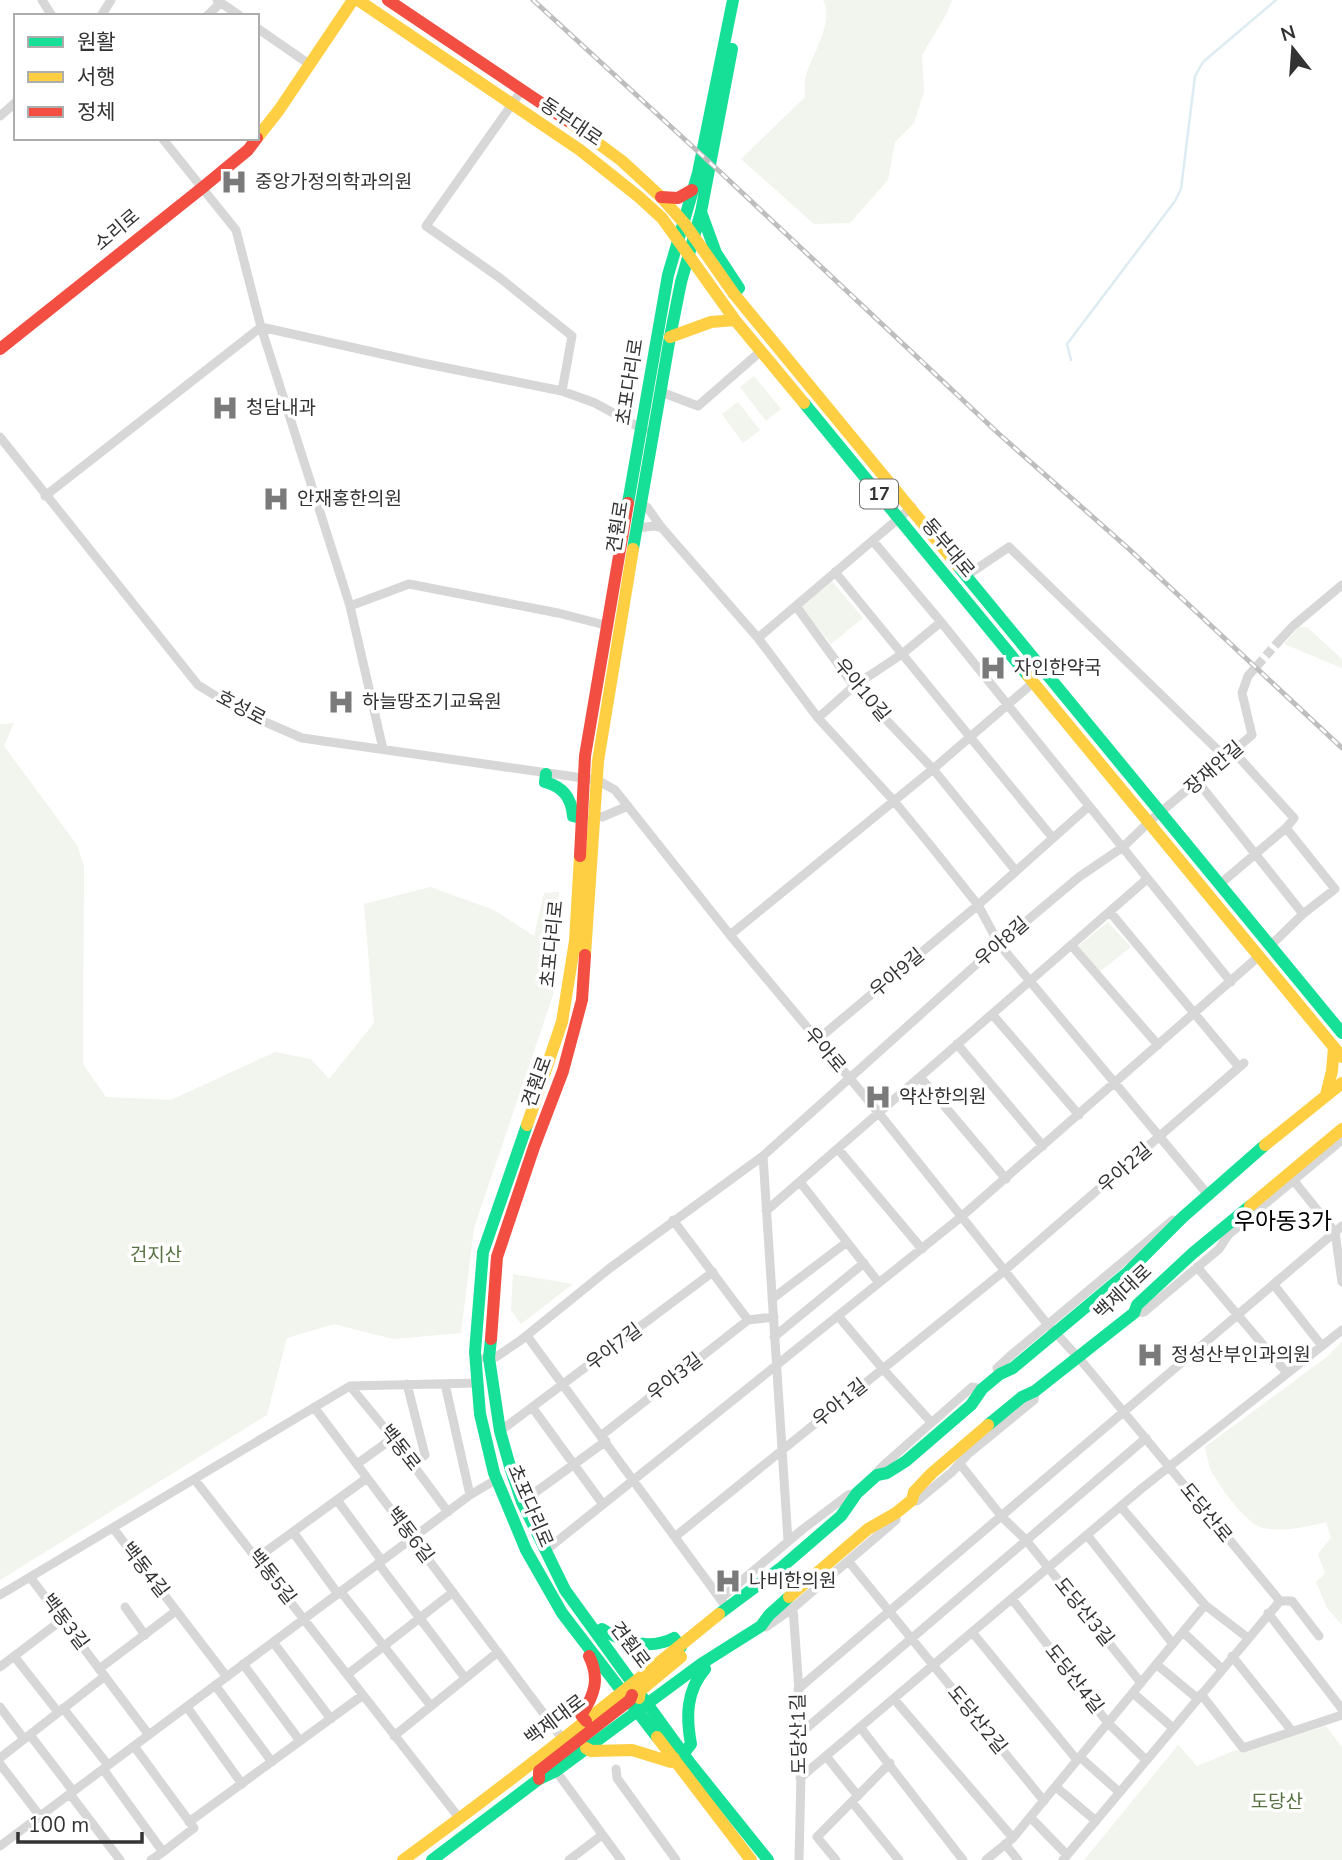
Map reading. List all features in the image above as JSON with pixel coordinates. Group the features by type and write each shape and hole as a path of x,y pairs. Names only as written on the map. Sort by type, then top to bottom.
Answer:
{"street":[{"name":"소리로","path":"259,135 355,0"},
{"name":"동부대로","path":"355,0 580,150 662,218 735,320 1338,1052"},
{"name":"동부대로","path":"388,0 622,161 661,197 685,224 734,294 1342,1033"},
{"name":"초포다리로","path":"733,0 685,224 666,287 647,431 606,625 591,714 583,778 575,941 562,1022 483,1252 482,1357 477,1383 480,1414 497,1479 526,1550 562,1613 590,1651 636,1696 679,1755 721,1822 751,1860"},
{"path":"694,239 741,0"},
{"path":"219,1 237,14"},
{"path":"259,29 309,64"},
{"path":"522,90 426,226 500,278 572,336 562,391"},
{"path":"0,116 14,104"},
{"path":"164,140 236,230 261,327 350,606 383,750"},
{"name":"소리로","path":"0,349 202,188 248,150 256,140"},
{"path":"661,197 678,198 692,190"},
{"path":"701,212 716,253 739,288 734,294"},
{"name":"견훤로","path":"636,1696 565,1590 522,1502 500,1431 482,1357 497,1257 563,1071 582,1000 597,780 619,628 637,528 647,431 661,392 681,282 694,239"},
{"path":"670,337 711,322 735,320"},
{"path":"261,327 562,391 595,403 647,431"},
{"path":"45,496 261,327"},
{"path":"661,392 698,406 761,351"},
{"name":"호성로","path":"0,437 198,685 242,712 302,738 597,780"},
{"path":"640,505 648,507 662,528 758,638 818,718 894,801 978,905 999,944 1162,1136 1209,1196"},
{"path":"758,638 912,508"},
{"path":"637,528 662,528"},
{"path":"873,541 942,622 1231,982"},
{"path":"966,576 1009,547 1294,818 1286,828 1220,884"},
{"path":"835,572 1052,837"},
{"path":"350,606 409,584 558,613 619,628"},
{"path":"1279,642 1293,626 1342,585"},
{"name":"우아10길","path":"796,606 854,686 933,769 1016,870"},
{"path":"818,718 854,686 902,654 942,622"},
{"name":"장재안길","path":"1160,812 1252,735 1242,693 1248,676"},
{"path":"730,935 933,769 1034,682"},
{"path":"547,774 545,782 559,785 570,799 573,816 581,818"},
{"name":"우아로","path":"597,780 615,790 1004,1271 1078,1357"},
{"path":"1198,782 1303,914"},
{"path":"594,815 602,817 628,806"},
{"name":"우아9길","path":"817,1040 978,905 1088,807"},
{"name":"우아8길","path":"848,1078 999,944 1079,877 1123,847 1160,812"},
{"path":"1270,946 1335,888 1286,828"},
{"path":"766,1211 1147,879"},
{"path":"1110,912 1195,1013"},
{"path":"1072,946 1158,1045"},
{"path":"545,1551 961,1217 1258,957"},
{"name":"우아2길","path":"1004,1271 1241,1065 1195,1013"},
{"path":"992,1014 1079,1115"},
{"path":"957,1044 1043,1146"},
{"path":"1333,1094 1326,1086 1332,1073 1330,1055 1338,1052"},
{"path":"920,1077 1006,1179"},
{"path":"482,1357 496,1357 527,1336 673,1220 763,1156 848,1078"},
{"name":"백제대로","path":"877,1475 887,1474 906,1461 971,1405 982,1389 1000,1374 1013,1368 1052,1329 1128,1272 1183,1217 1293,1121 1333,1094 1342,1083"},
{"name":"백제대로","path":"403,1860 586,1721 701,1664 761,1626 769,1615 841,1551 868,1529 897,1513 912,1500 914,1492 932,1472 1022,1397 1035,1391 1134,1313 1137,1305 1193,1253 1342,1129"},
{"path":"1228,1235 1342,1140"},
{"path":"838,1149 922,1249"},
{"name":"백제대로","path":"1314,1153 1331,1150"},
{"path":"1309,1168 1314,1153"},
{"path":"763,1156 788,1541"},
{"path":"1294,1181 1339,1228 1342,1282"},
{"path":"800,1182 879,1283"},
{"path":"1134,1313 1144,1312 1219,1249 1234,1219 1251,1217"},
{"path":"673,1220 748,1320 774,1317"},
{"path":"798,1689 1339,1228"},
{"path":"772,1299 847,1242"},
{"path":"774,1337 864,1263"},
{"path":"1197,1267 1287,1373"},
{"name":"우아1길","path":"676,1536 1004,1271"},
{"name":"우아7길","path":"500,1431 713,1272"},
{"path":"1274,1285 1322,1346"},
{"path":"838,1315 931,1422"},
{"name":"우아3길","path":"522,1502 574,1464 748,1320"},
{"path":"800,1778 1141,1489 1342,1330"},
{"path":"527,1336 723,1603"},
{"name":"도당산로","path":"1078,1357 1280,1601 1292,1601 1319,1636"},
{"path":"0,1595 350,1386 477,1383"},
{"path":"407,1384 425,1455 412,1464"},
{"path":"445,1384 470,1495"},
{"name":"백동로","path":"350,1386 448,1512"},
{"name":"백제대로","path":"723,1603 782,1567 841,1516 857,1493 879,1470 931,1422 972,1387 982,1389"},
{"name":"백제대로","path":"912,1500 917,1501 968,1454 1034,1400 1035,1391"},
{"name":"백동6길","path":"314,1407 562,1738"},
{"path":"532,1407 602,1503"},
{"path":"358,1464 393,1438"},
{"path":"802,1732 1146,1438"},
{"name":"도당산3길","path":"960,1464 1003,1517 1026,1540 1141,1683"},
{"path":"257,1558 367,1478"},
{"path":"1,1843 470,1495 497,1479"},
{"name":"백동5길","path":"195,1480 460,1819"},
{"name":"백제대로","path":"432,1860 539,1779 556,1771 586,1748 679,1648 788,1541 848,1495 857,1493"},
{"path":"337,1500 419,1618 465,1678"},
{"path":"1121,1507 1205,1605 1248,1638"},
{"name":"백제대로","path":"761,1626 766,1627 793,1608 849,1562 896,1520 897,1513"},
{"name":"백동4길","path":"113,1528 227,1677"},
{"path":"293,1532 431,1706"},
{"path":"1087,1535 1173,1644"},
{"name":"도당산2길","path":"849,1562 1044,1801"},
{"name":"백동3길","path":"30,1577 149,1735"},
{"path":"348,1674 453,1592"},
{"name":"도당산4길","path":"1009,1841 1108,1723 1012,1599"},
{"path":"1030,1817 1065,1858 1280,1601"},
{"path":"1146,1760 1108,1723 1205,1605"},
{"path":"125,1607 145,1634"},
{"name":"도당산1길","path":"793,1608 802,1732 799,1860"},
{"name":"백동4길","path":"145,1634 176,1611"},
{"path":"1268,1613 1342,1709"},
{"path":"0,1667 63,1619"},
{"path":"596,1633 602,1629 612,1637 638,1644 669,1642 674,1638 679,1648"},
{"path":"972,1632 1079,1759 1119,1792"},
{"path":"1183,1632 1222,1669"},
{"name":"백동3길","path":"0,1758 60,1710 145,1634"},
{"path":"272,1642 331,1718"},
{"path":"586,1721 581,1715 593,1698 596,1683 595,1667 587,1653 590,1651"},
{"path":"394,1736 498,1652"},
{"path":"14,1656 105,1767 163,1852"},
{"path":"1233,1656 1292,1731"},
{"path":"243,1664 300,1741"},
{"path":"586,1748 591,1751 632,1749 671,1762 691,1744 687,1730 687,1708 696,1677 705,1669 701,1664"},
{"path":"1156,1664 1199,1696 1243,1748 1342,1715"},
{"path":"215,1685 272,1762"},
{"path":"1133,1693 1173,1728"},
{"path":"189,1822 363,1695"},
{"path":"539,1779 539,1771 636,1696"},
{"path":"894,1699 1009,1841 1018,1860"},
{"path":"0,1707 71,1792 120,1860"},
{"path":"187,1707 242,1784"},
{"path":"860,1727 963,1860"},
{"path":"134,1746 194,1828 151,1860"},
{"path":"679,1755 768,1860"},
{"path":"826,1756 899,1860"},
{"path":"799,1838 817,1837 890,1763"},
{"path":"0,1764 40,1816"},
{"path":"616,1769 617,1778 672,1859"},
{"path":"556,1771 621,1860"},
{"path":"1056,1787 1096,1821"},
{"path":"569,1860 602,1835"},
{"path":"817,1837 836,1860"},
{"path":"986,1860 1009,1841"}],"green space":[{"path":"823,0 952,0 922,55 924,92 914,123 895,142 888,180 850,223 814,224 741,159 805,97 806,75 821,38 826,17"},
{"path":"754,376 781,409 766,421 740,387"},
{"path":"738,402 760,430 743,443 722,414"},
{"path":"831,580 863,618 831,644 800,606"},
{"path":"1299,627 1307,627 1342,659 1342,668 1284,644"},
{"name":"건지산","path":"14,723 4,746 77,845 84,866 83,1064 106,1097 171,1100 275,1052 311,1059 329,1079 374,1023 364,904 430,887 494,910 534,936 544,893 559,892 554,992 474,1228 461,1333 393,1339 334,1324 287,1338 267,1415 0,1580 0,724"},
{"path":"1108,922 1131,947 1099,972 1078,946"},
{"path":"513,1274 573,1284 521,1324 511,1310"},
{"path":"1342,1341 1342,1625 1327,1608 1316,1582 1325,1573 1318,1554 1331,1538 1326,1522 1284,1529 1260,1527 1239,1510 1219,1483 1210,1468 1205,1447 1328,1356"},
{"name":"도당산","path":"1326,1726 1342,1747 1342,1860 1084,1860 1178,1745 1197,1766 1236,1750 1243,1752"}],"waterway":[{"path":"1071,360 1067,344 1175,201 1181,189 1195,76 1203,62 1276,0"}],"tunnel":[{"path":"1248,676 1279,641"}],"railway":[{"path":"533,0 999,434 1129,549 1342,748"}],"traffic: fast":[{"path":"628,503 668,275 698,173 733,0"},
{"path":"633,549 670,337 681,282 701,212 732,49"},
{"path":"701,212 716,253 739,288 734,294"},
{"path":"804,403 1028,676"},
{"path":"957,565 1342,1033"},
{"path":"546,774 545,782 561,790 568,798 573,816 581,818"},
{"path":"527,1125 483,1252 475,1352 480,1414 494,1473 526,1550 562,1613 657,1737"},
{"path":"719,1614 782,1567 841,1516 857,1493 877,1475 887,1473 906,1461 971,1405 982,1389 1000,1374 1013,1368 1128,1272 1183,1217 1265,1145"},
{"path":"988,1425 1134,1313 1137,1305 1193,1253 1250,1206"},
{"path":"491,1339 489,1358 500,1431 511,1470 522,1502 565,1590 690,1763 768,1860"},
{"path":"432,1860 539,1779 556,1771 701,1664 761,1626 789,1597"},
{"path":"596,1633 602,1629 619,1638 647,1644 674,1638 681,1647"},
{"path":"684,1753 691,1744 688,1724 691,1695 704,1667"}],"traffic: slow":[{"path":"259,135 353,0"},
{"path":"358,0 580,150 639,197 662,218 735,320 804,403"},
{"path":"568,121 622,161 661,197 685,224 734,294 957,565"},
{"path":"670,337 711,322 735,320"},
{"path":"585,955 598,761 633,549"},
{"path":"1028,676 1342,1057"},
{"path":"527,1125 562,1022 575,941 580,856"},
{"path":"1326,1095 1334,1047"},
{"path":"1265,1145 1342,1083"},
{"path":"1250,1206 1342,1129"},
{"path":"789,1597 868,1529 912,1500 914,1492 932,1473 988,1425"},
{"path":"403,1860 563,1739 719,1614"},
{"path":"639,1698 640,1691 681,1657 676,1650"},
{"path":"657,1737 751,1860"},
{"path":"586,1748 591,1751 632,1750 671,1762 674,1758"}],"traffic: jam":[{"path":"388,0 568,121"},
{"path":"0,349 202,188 248,150 256,140"},
{"path":"661,197 678,198 692,190"},
{"path":"580,856 585,756 628,503"},
{"path":"491,1339 497,1257 563,1071 582,1000 585,955"},
{"path":"586,1721 581,1715 593,1693 595,1679 589,1656"},
{"path":"539,1779 539,1771 630,1700 632,1695"}],"place":[{"name":"중앙가정의학과의원","path":"234,182"},
{"name":"청담내과","path":"225,408"},
{"name":"안재홍한의원","path":"276,499"},
{"name":"자인한약국","path":"993,668"},
{"name":"하늘땅조기교육원","path":"341,702"},
{"name":"약산한의원","path":"878,1097"},
{"name":"정성산부인과의원","path":"1150,1355"},
{"name":"나비한의원","path":"728,1581"}],"district":[{"name":"우아동3가","path":"1283,1221"}]}
